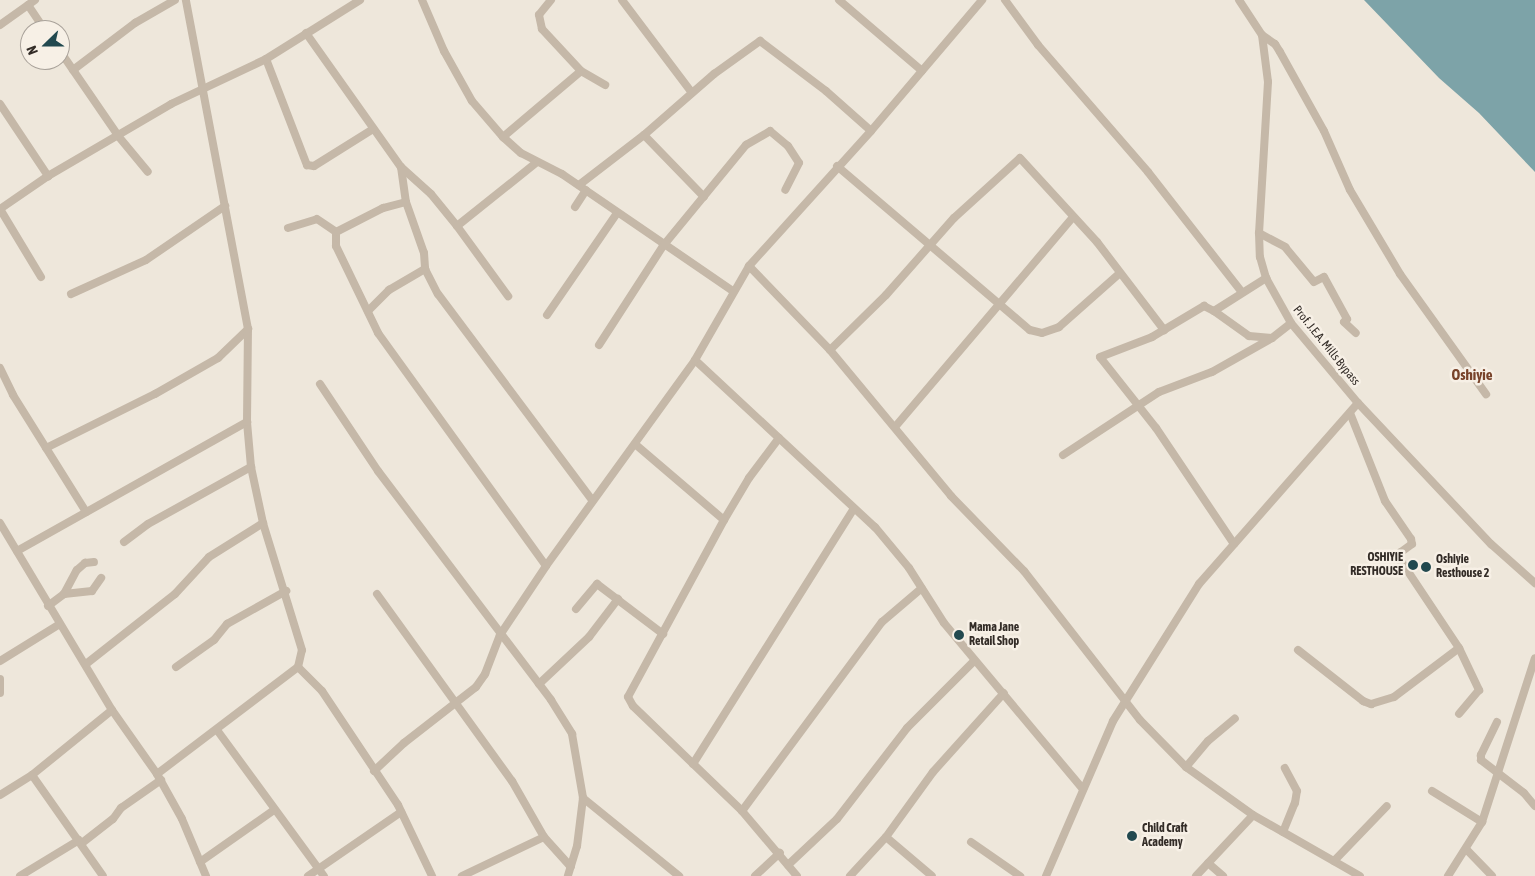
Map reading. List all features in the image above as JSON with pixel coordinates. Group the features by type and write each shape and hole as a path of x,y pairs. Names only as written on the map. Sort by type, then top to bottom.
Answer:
{"street":[{"path":"73,70 135,23 175,0"},
{"path":"20,876 81,842 113,819 121,808 298,667 302,650 286,591 263,523 251,467 247,422 248,329 186,0"},
{"path":"41,277 0,209 48,176 119,137 203,87 266,59 360,0"},
{"path":"422,0 444,51 472,100 503,137 536,163 579,185 663,246 733,291"},
{"path":"551,0 539,15 542,29 581,71 605,85"},
{"path":"622,0 692,93"},
{"path":"839,0 922,71"},
{"path":"374,771 404,743 457,704 485,674 500,636 592,500 695,360 749,266 837,166 872,131 982,0"},
{"path":"1005,0 1038,45 1148,172 1241,291"},
{"name":"Prof. J.E.A. Mills Bypass","path":"1239,0 1262,35 1268,82 1259,233 1260,256 1266,278 1291,323 1358,402 1491,544 1535,583"},
{"path":"0,25 31,2 41,20"},
{"path":"306,33 401,168 431,194 508,296"},
{"path":"1262,35 1275,44 1280,52 1324,131 1350,190 1400,274 1486,394"},
{"path":"579,185 644,136 692,93 760,41 826,91 872,131"},
{"path":"266,59 307,165 321,162 373,129"},
{"path":"70,66 119,137 148,172"},
{"path":"503,137 581,71"},
{"path":"0,104 48,176"},
{"path":"599,345 663,246 746,145 770,131 788,146 799,163 785,190"},
{"path":"644,136 704,197"},
{"path":"830,350 931,246 954,218 1020,158 1072,218 1084,227 1164,330"},
{"path":"457,226 536,163"},
{"path":"837,166 1030,330 1050,332 1068,320 1120,273"},
{"path":"401,168 406,202 424,253 425,269 463,332 500,374 592,500"},
{"path":"575,208 586,190"},
{"path":"336,232 377,211 406,202"},
{"path":"70,294 146,260 225,206"},
{"path":"548,315 617,213"},
{"path":"895,427 1072,218"},
{"path":"288,228 317,219 336,232"},
{"path":"336,232 336,246 378,333 546,566"},
{"path":"1259,233 1285,247 1314,282 1324,277 1347,319 1344,322 1356,333"},
{"path":"749,266 830,350 951,496 1024,571 1126,702 1186,767 1253,814 1355,875"},
{"path":"368,311 389,290 425,269"},
{"path":"1214,311 1241,291 1266,278"},
{"path":"1234,544 1139,405 1122,389 1100,358 1164,330 1204,306 1249,336 1272,338"},
{"path":"1064,455 1159,392 1206,374 1257,349 1291,323"},
{"path":"46,448 155,394 218,358 248,329"},
{"path":"695,360 854,508 909,568 944,623 974,660 1004,692 1082,788"},
{"path":"0,368 46,448 86,512"},
{"path":"320,384 378,471 500,636 539,684 572,734 583,798 577,846 570,873"},
{"path":"1049,875 1082,788 1113,721 1199,584 1358,402"},
{"path":"1350,413 1386,501 1411,539 1412,544 1401,552 1401,561 1459,648 1478,690 1459,714"},
{"path":"17,551 247,422"},
{"path":"779,438 749,478 724,520 628,697 633,706 742,811 780,853 797,876"},
{"path":"635,444 724,520"},
{"path":"124,542 148,524 251,467"},
{"path":"693,764 854,508"},
{"path":"0,522 48,606 86,664 112,710 159,777 206,876"},
{"path":"86,664 174,594 209,557 263,523"},
{"path":"48,606 64,594 77,570 85,563 94,562"},
{"path":"64,594 92,591 101,578"},
{"path":"576,608 597,584 663,634"},
{"path":"742,811 882,622 922,588"},
{"path":"176,667 214,640 227,624 286,591"},
{"path":"378,594 512,781 544,837 570,873"},
{"path":"539,684 589,637 618,599"},
{"path":"0,661 60,624"},
{"path":"1298,650 1363,701 1371,704 1394,697 1459,648"},
{"path":"1448,876 1467,850 1482,822 1535,658"},
{"path":"788,865 837,819 907,728 974,660"},
{"path":"298,667 322,691 401,812 432,876"},
{"path":"0,679 0,692"},
{"path":"850,876 886,837 933,772 1004,692"},
{"path":"0,795 32,775 112,710"},
{"path":"1186,767 1208,741 1235,718"},
{"path":"1497,722 1480,758 1535,806"},
{"path":"217,730 324,876"},
{"path":"1283,832 1295,803 1297,791 1285,768"},
{"path":"32,775 104,876"},
{"path":"1432,792 1482,822"},
{"path":"583,798 679,876"},
{"path":"1334,861 1388,806"},
{"path":"200,862 274,810"},
{"path":"308,876 401,812"},
{"path":"1196,876 1253,814"},
{"path":"462,876 544,837"},
{"path":"886,837 932,876"},
{"path":"972,842 1020,876"},
{"path":"1467,850 1492,876"},
{"path":"755,876 780,853"},
{"path":"1208,863 1223,876"}],"water":[{"path":"1364,0 1535,0 1535,172 1479,113 1439,78"}],"place":[{"name":"OSHIYIE RESTHOUSE","path":"1413,565"},
{"name":"Oshiyie Resthouse 2","path":"1426,567"},
{"name":"Mama Jane Retail Shop","path":"959,635"},
{"name":"Child Craft Academy","path":"1132,836"}],"district":[{"name":"Oshiyie","path":"1472,375"}]}
